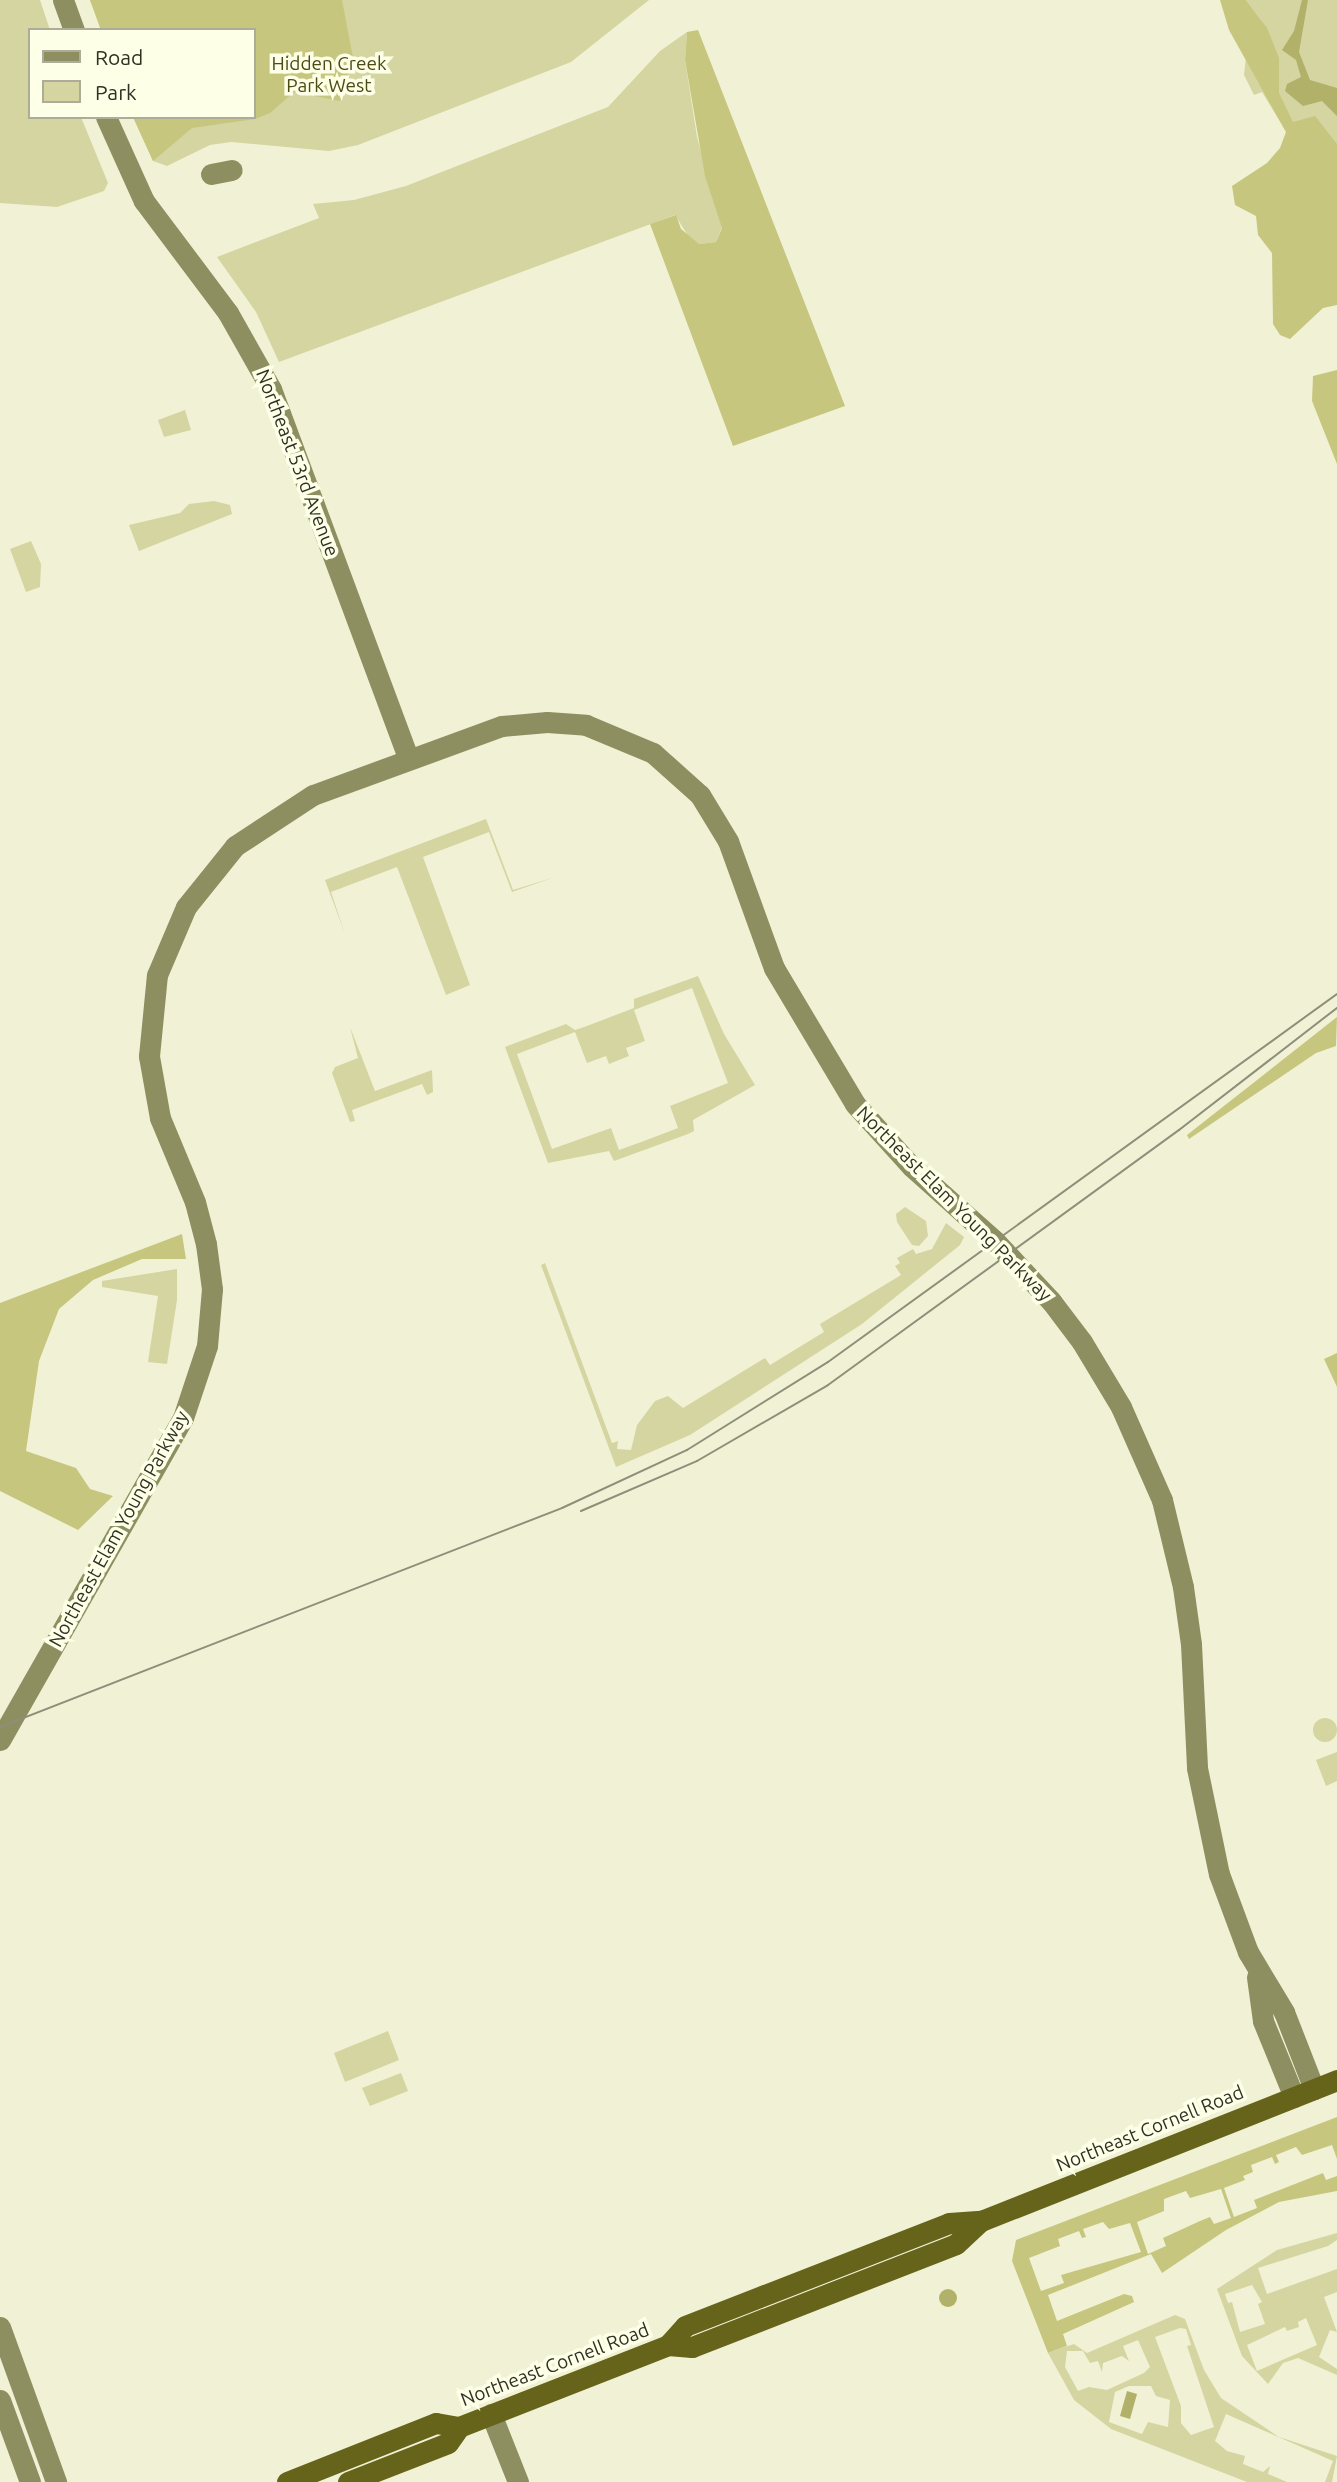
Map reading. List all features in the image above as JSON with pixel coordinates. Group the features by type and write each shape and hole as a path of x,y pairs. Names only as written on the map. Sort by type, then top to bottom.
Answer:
{"highway":[{"name":"Northeast Cornell Road","path":"287,2482 436,2423 459,2427 668,2345 685,2326 948,2223 981,2221 1337,2080"},
{"name":"Northeast Cornell Road","path":"348,2482 448,2443 459,2427"}],"street":[{"path":"63,0 73,28"},
{"name":"Northeast 53rd Avenue","path":"107,119 144,201 228,313 265,375 408,758"},
{"name":"Northeast Elam Young Parkway","path":"0,1740 177,1429 193,1394 207,1346 212,1289 206,1244 195,1202 160,1118 151,1077 150,1015 169,941 203,881 255,829 313,795 408,758 502,726 569,723 635,743 681,775 721,827 774,968 855,1104 912,1167 1009,1254 1082,1342 1131,1428 1164,1509 1191,1644 1197,1768 1206,1825 1231,1912 1257,1972"},
{"path":"1257,1972 1284,2012 1314,2088"},
{"path":"1257,1972 1263,2021 1294,2097"},
{"path":"0,2327 57,2482"},
{"path":"0,2400 30,2482"},
{"path":"491,2414 518,2482"}],"green space":[{"path":"0,0 40,0 49,28 28,28 28,119 82,119 108,183 104,191 57,207 0,203"},
{"name":"Hidden Creek Park West","path":"90,0 649,0 571,62 358,145 329,151 231,142 210,145 167,166 153,161 134,119 256,119 256,28 100,28"},
{"path":"90,0 342,0 353,58 340,101 294,92 270,113 256,119 256,28 100,28"},
{"path":"1220,0 1246,0 1267,28 1279,58 1279,93 1293,122 1315,116 1337,144 1337,305 1323,308 1290,339 1280,335 1273,324 1272,253 1258,235 1256,216 1235,205 1232,186 1267,163 1280,148 1286,132 1229,30"},
{"path":"1246,0 1337,0 1337,177 1296,148 1262,92 1254,95 1244,75 1246,57 1261,20"},
{"path":"698,30 845,406 733,446 650,224 676,215 681,229 699,244 716,242 722,228 705,176 685,60 687,32"},
{"path":"687,32 685,60 697,137 722,227 716,242 699,244 690,239 675,215 279,362 256,312 217,257 319,218 313,204 354,200 406,186 608,107 660,51"},
{"path":"134,119 255,119 192,128 153,161"},
{"path":"1337,370 1337,464 1312,401 1313,376"},
{"path":"185,410 191,430 164,437 158,420"},
{"path":"214,501 230,505 232,514 139,551 129,525 180,513 189,504"},
{"path":"31,541 41,564 40,587 26,592 10,549"},
{"path":"486,819 513,890 555,877 512,892 489,832 423,857 470,985 446,995 397,867 331,892 345,934 325,880"},
{"path":"698,976 724,1034 755,1085 693,1120 694,1131 688,1134 614,1161 609,1151 548,1163 505,1047 566,1024 575,1030 587,1026 634,1008 634,999","holes":["692,988 728,1083 670,1106 678,1128 644,1141 619,1150 611,1128 552,1149 517,1054 575,1032 587,1063 606,1056 609,1064 629,1056 626,1048 645,1041 634,1010"]},
{"path":"1337,1017 1336,1046 1316,1053 1189,1139 1187,1135"},
{"path":"350,1027 375,1091 432,1070 433,1092 427,1095 422,1084 352,1110 355,1121 350,1122 332,1073 335,1067 358,1058"},
{"path":"905,1207 926,1221 928,1236 919,1246 912,1245 897,1222 896,1214"},
{"path":"946,1223 964,1237 960,1245 862,1324 690,1435 616,1467 541,1265 545,1263 612,1443 618,1441 617,1449 631,1450 637,1425 655,1401 668,1396 683,1408 765,1358 770,1365 824,1332 820,1324 901,1275 895,1266 900,1263 897,1258 913,1249 916,1254 932,1249"},
{"path":"182,1234 186,1259 142,1259 93,1280 59,1309 39,1361 26,1451 76,1468 90,1489 113,1496 78,1530 0,1491 0,1303"},
{"path":"177,1269 177,1300 167,1364 148,1362 158,1296 102,1287 102,1281"},
{"path":"1337,1353 1337,1387 1324,1359"},
{"path":"1325,1718 1333,1722 1337,1730 1333,1738 1325,1742 1317,1738 1313,1730 1317,1722"},
{"path":"1337,1752 1337,1781 1326,1786 1316,1760"},
{"path":"388,2031 399,2060 345,2082 334,2053"},
{"path":"401,2073 408,2091 370,2106 362,2088"},
{"path":"1337,2117 1337,2159 1332,2145 1302,2155 1296,2147 1276,2155 1279,2162 1275,2164 1272,2157 1251,2165 1253,2172 1243,2176 1245,2180 1224,2188 1234,2217 1257,2208 1254,2200 1323,2173 1326,2180 1337,2176 1337,2191 1279,2202 1226,2230 1162,2273 1151,2254 1048,2295 1057,2321 1124,2294 1132,2296 1134,2302 1063,2334 1067,2346 1048,2353 1012,2261 1016,2240","holes":["1221,2189 1231,2218 1214,2224 1210,2217 1200,2221 1163,2238 1166,2246 1148,2254 1137,2222 1164,2211 1164,2199 1186,2191 1190,2198","1103,2222 1109,2229 1130,2223 1141,2252 1061,2275 1064,2283 1041,2291 1029,2258 1060,2246 1058,2239 1079,2231 1082,2238 1086,2237 1083,2229"]},
{"path":"1337,2233 1337,2240 1328,2246 1258,2268 1267,2294 1337,2269 1337,2292 1324,2297 1337,2332 1330,2330 1319,2357 1337,2369 1337,2375 1298,2358 1283,2363 1268,2384 1242,2356 1217,2289 1277,2250","holes":["1252,2285 1262,2302 1258,2304 1265,2324 1240,2332 1232,2302 1228,2303 1225,2294","1306,2318 1317,2345 1257,2371 1247,2345 1285,2327 1287,2331 1299,2327 1298,2322"]},
{"path":"1175,2315 1185,2319 1204,2370 1221,2398 1279,2437 1337,2456 1332,2482 1325,2482 1333,2461 1226,2414 1215,2441 1227,2451 1245,2456 1243,2464 1263,2472 1270,2466 1268,2474 1287,2482 1247,2482 1111,2429 1074,2400 1048,2353 1074,2344 1087,2353","holes":["1180,2328 1186,2329 1191,2345 1187,2346 1214,2427 1191,2435 1181,2423 1181,2406 1155,2337","1138,2340 1150,2367 1144,2373 1107,2390 1089,2387 1078,2391 1065,2367 1067,2351 1083,2351 1090,2363 1098,2361 1102,2372 1103,2363 1122,2356 1129,2361 1123,2346","1129,2386 1151,2386 1156,2396 1170,2400 1168,2427 1148,2422 1142,2434 1109,2422 1115,2392"]}],"shaded area":[{"path":"1302,0 1308,0 1299,52 1310,80 1337,88 1337,116 1322,101 1303,106 1285,91 1287,84 1301,77 1296,60 1282,50 1294,31"},
{"path":"948,2289 954,2292 957,2298 954,2304 948,2307 942,2304 939,2298 942,2292"},
{"path":"1127,2391 1137,2394 1130,2419 1120,2416"}],"tram line":[{"path":"0,1727 562,1508 687,1450 828,1362 1337,994"},
{"path":"581,1511 697,1461 828,1385 1179,1130 1337,1008"}]}
